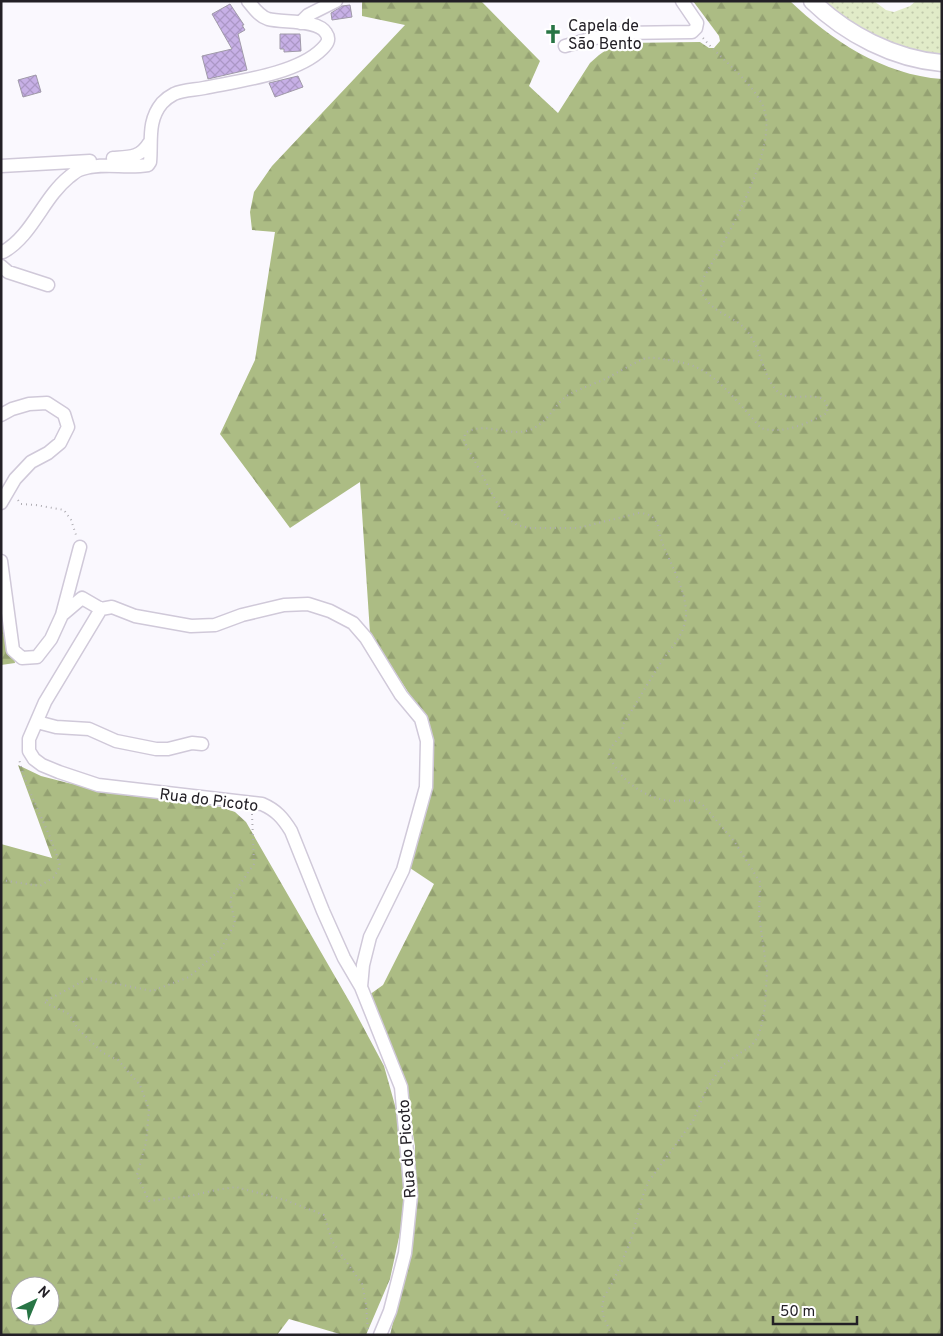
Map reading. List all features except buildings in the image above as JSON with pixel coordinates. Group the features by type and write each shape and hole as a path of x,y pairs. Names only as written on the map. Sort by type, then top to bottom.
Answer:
{"main road":[{"path":"812,1 838,22 879,46 907,56 942,63"}],"street":[{"path":"2,255 22,237 61,184 80,169 101,166 148,165 150,162 149,143 155,114 163,102 173,94 246,79 292,67 306,62 327,44 328,38 326,33 317,27 269,19 255,10 248,1"},
{"path":"300,23 308,15 336,1"},
{"path":"564,46 621,33 692,32 696,28 697,23 682,1"},
{"path":"1,166 131,157 145,150 149,143"},
{"path":"1,266 8,272 48,284"},
{"path":"1,415 12,409 29,404 47,403 64,414 68,427 60,443 48,454 31,462 12,484 1,503"},
{"path":"1,561 13,650 22,658 37,657 51,640 62,615 80,547"},
{"path":"62,615 82,598 101,609 112,607 134,616 191,626 215,626 242,615 276,607 308,604 330,611 353,623 366,638 401,695 422,719 427,750 426,787 403,870 370,937 362,965 361,987"},
{"path":"29,739 45,702 101,609"},
{"path":"37,722 56,727 89,729 116,741 156,749 168,749 185,744 202,744"},
{"name":"Rua do Picoto","path":"29,739 29,751 34,759 51,768 98,785 251,802 270,807 278,812 291,831 344,958 361,987 401,1087 411,1195 405,1253 390,1311 380,1335"}],"path":[{"path":"612,1335 604,1318 602,1308 604,1297 613,1282 631,1240 644,1192 649,1181 693,1121 706,1090 716,1074 724,1065 752,1045 762,1024 767,972 759,915 760,882 734,841 703,805 698,801 689,799 676,801 662,800 648,795 622,776 612,762 609,753 611,747 621,734 624,723 662,661 678,640 684,627 685,606 674,568 655,518 649,513 639,513 578,528 529,528 517,524 506,517 464,441 465,433 472,429 529,431 544,423 571,393 646,358 681,362 700,368 722,387 761,428 771,431 783,430 812,421 827,413 828,407 824,400 819,397 798,398 779,393 771,382 754,342 746,330 705,300 700,288 704,277 737,218 758,166 766,120 763,106 756,95 696,28"},
{"path":"12,484 21,504 36,504 64,510 71,520 75,532"},
{"path":"1,880 40,886 54,877 60,866 54,846 27,785 17,753 20,746 29,739"},
{"path":"251,802 254,864 230,899 235,923 221,949 189,977 152,991 89,978 44,1002 69,1014 78,1029 103,1053 118,1060 140,1086 149,1109 146,1142 137,1174 149,1201 190,1196 236,1187 285,1200 324,1215 332,1242 362,1284 369,1335"}],"green space":[{"path":"481,1 540,61 529,86 558,113 590,63 609,48 623,43 700,42 709,48 714,48 720,41 719,36 693,1 790,1 823,29 859,53 899,71 942,79 942,1335 390,1335 413,1223 415,1146 403,1075 369,995 383,985 434,884 410,868 433,784 433,765 417,706 370,633 360,482 290,528 220,434 255,360 275,232 252,230 250,212 254,192 272,166 405,25 362,16 362,2"},
{"path":"824,1 874,1 886,10 894,12 910,6 916,1 942,1 942,54 910,48 879,37 850,21"},
{"path":"1,578 15,663 1,665"},
{"path":"18,765 41,776 68,783 221,807 235,812 246,822 352,1006 384,1066 396,1109 402,1157 404,1214 390,1279 366,1335 343,1335 289,1319 277,1335 1,1335 1,844 52,858"}],"place":[{"name":"Capela de São Bento","path":"553,34"}]}
